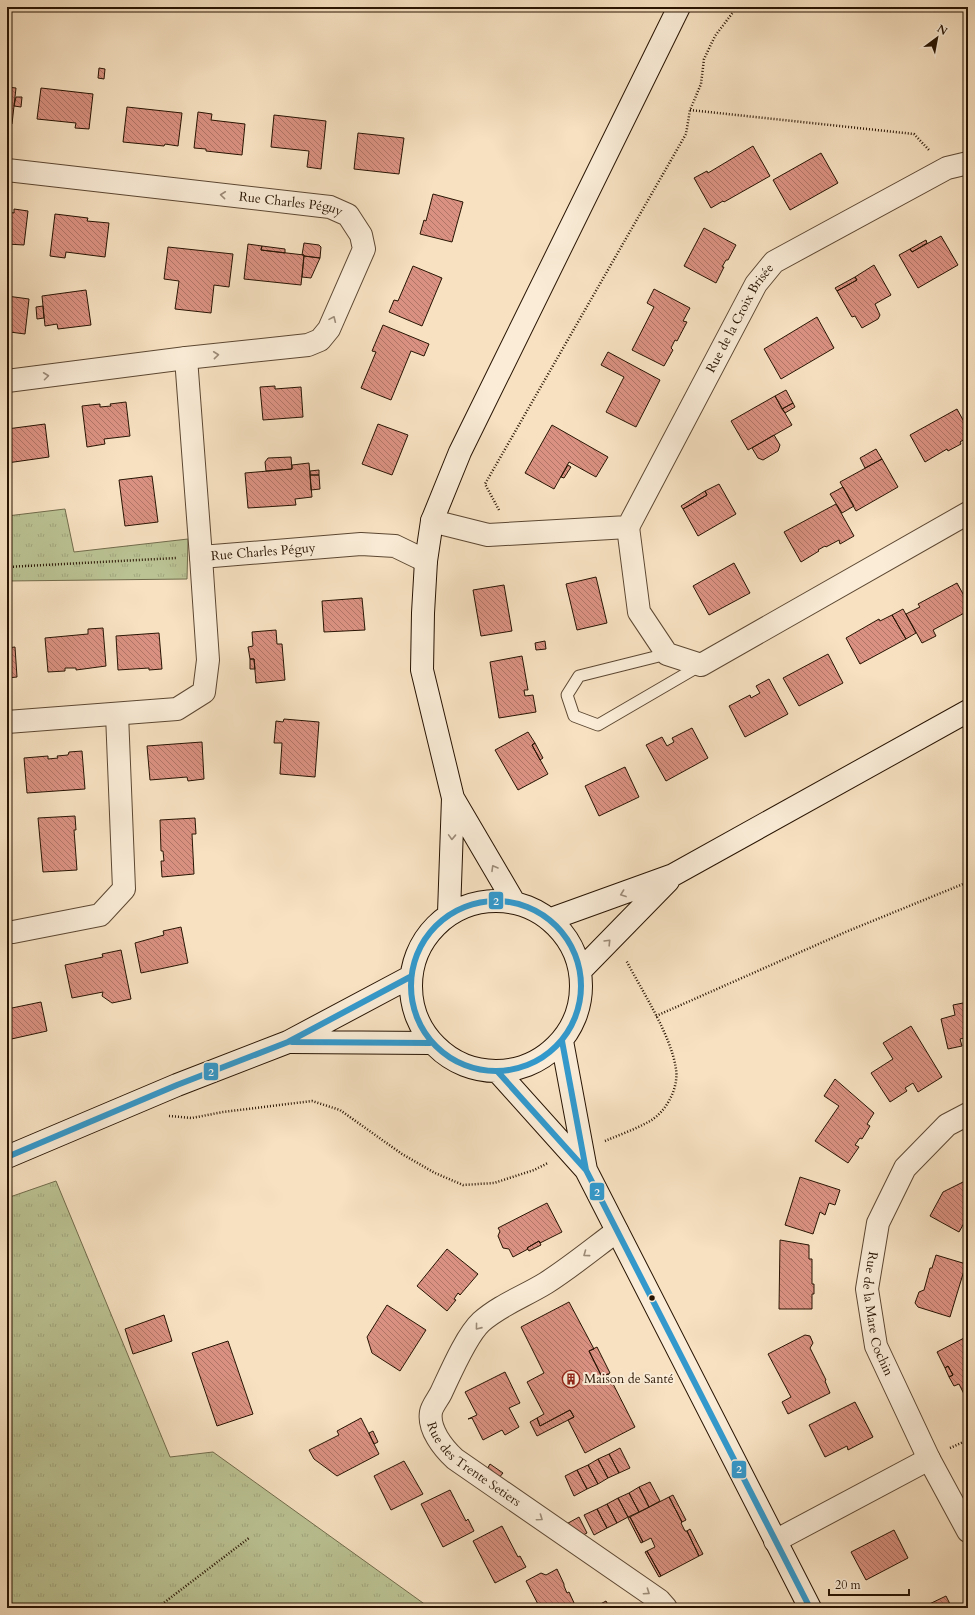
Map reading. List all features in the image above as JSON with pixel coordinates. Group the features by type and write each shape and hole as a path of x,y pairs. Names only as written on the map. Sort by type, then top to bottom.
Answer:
{"street":[{"path":"449,913 453,798 422,670 426,561 432,521 460,452 675,14"},
{"name":"Rue de la Croix Brisée","path":"628,527 756,284 774,262 947,168 968,163"},
{"name":"Rue Charles Péguy","path":"7,170 330,207 348,215 361,235 364,249 329,329 320,340 308,345 7,380"},
{"name":"Rue Charles Péguy","path":"186,358 201,557 361,544 395,546 426,561"},
{"path":"432,521 488,535 628,527 639,612 667,654 700,665 968,513"},
{"path":"7,722 177,709 204,692 208,660 201,557"},
{"path":"551,919 673,875 968,710"},
{"path":"14,932 100,915 124,889 117,714"},
{"path":"453,798 514,902"},
{"path":"581,970 673,875"},
{"path":"480,901 514,902 533,908 551,919 570,942 581,970 579,1008 562,1041 534,1064 498,1072 461,1065 430,1043 413,1012 410,977 422,940 449,913 480,901"},
{"path":"7,1157 177,1085 288,1042 410,977"},
{"path":"562,1041 586,1170"},
{"path":"288,1042 430,1043"},
{"path":"498,1072 586,1170 810,1608"},
{"name":"Rue de la Mare Cochin","path":"968,1114 947,1125 905,1168 878,1223 867,1289 876,1346 929,1458 968,1531"},
{"name":"Rue des Trente Setiers","path":"617,1231 547,1282 499,1309 480,1323 467,1342 431,1412 432,1423 436,1437 445,1450 455,1459 659,1600 666,1608"},
{"path":"775,1541 929,1458"}],"lane":[{"path":"667,654 579,676 567,695 574,716 598,726 700,665"}],"path":[{"path":"488,535 502,515 485,484 619,248 686,134 690,110 701,84 704,59 714,36 737,7"},
{"path":"690,110 914,134 947,168"},
{"path":"7,567 201,557"},
{"path":"656,1016 848,931 968,882"},
{"path":"608,1139 651,1121 665,1107 674,1090 676,1070 670,1046 656,1016 613,936"},
{"path":"166,1116 192,1118 223,1112 312,1101 340,1110 402,1154 435,1173 463,1185 494,1183 534,1170 553,1161"},
{"path":"157,1608 249,1538"}],"green space":[{"path":"65,509 74,552 188,539 187,579 7,581 7,516"},
{"path":"56,1181 170,1457 213,1452 430,1608 7,1608 7,1198"}],"building":[{"path":"99,68 105,69 104,79 98,78"},
{"path":"7,87 16,88 12,124 7,124"},
{"path":"41,88 93,94 89,129 75,128 76,123 37,119"},
{"path":"16,97 22,97 21,107 14,106"},
{"path":"127,107 182,113 178,146 123,142"},
{"path":"198,112 212,114 211,120 245,124 242,155 206,151 206,149 194,148"},
{"path":"274,115 326,121 321,169 307,167 309,151 271,147"},
{"path":"358,133 404,138 399,174 354,169"},
{"path":"753,146 770,176 711,208 694,178 707,171 708,173"},
{"path":"821,153 838,183 790,210 773,180"},
{"path":"433,194 463,202 452,242 420,234 424,220 426,221"},
{"path":"14,209 28,211 24,245 7,244 7,212 14,213"},
{"path":"55,214 88,218 87,221 109,223 105,257 66,252 65,258 50,256"},
{"path":"704,228 736,245 728,260 726,260 722,267 724,267 716,283 684,266"},
{"path":"941,236 958,265 918,288 899,255 910,249 912,252"},
{"path":"926,240 927,243 912,252 910,249"},
{"path":"304,243 319,245 321,247 320,258 302,255"},
{"path":"248,244 262,246 261,250 304,255 301,285 244,279"},
{"path":"262,246 285,249 285,253 261,250"},
{"path":"168,247 233,254 229,287 214,285 211,313 175,309 179,281 164,279"},
{"path":"304,256 320,258 311,278 302,277"},
{"path":"874,265 891,295 875,304 880,315 878,319 862,328 855,316 852,317 837,291 857,280 855,277"},
{"path":"413,266 442,278 422,326 389,312 394,300 398,301"},
{"path":"855,277 857,280 837,291 835,288"},
{"path":"654,289 690,308 683,321 687,322 677,341 675,340 671,348 673,350 664,366 632,350 654,307 647,303"},
{"path":"86,290 91,325 58,329 57,324 45,326 42,296"},
{"path":"7,296 29,299 25,334 10,332 10,335 7,335"},
{"path":"43,306 44,318 37,319 36,307"},
{"path":"817,317 834,348 781,379 764,349"},
{"path":"383,325 429,344 424,356 411,351 391,400 361,388 376,352 372,351"},
{"path":"608,352 660,380 636,427 606,412 624,377 601,365"},
{"path":"275,386 275,389 301,387 303,417 263,420 260,387"},
{"path":"786,390 793,403 782,409 775,396"},
{"path":"775,396 792,425 748,450 731,421"},
{"path":"126,402 130,436 104,439 105,444 87,447 82,406 100,404 100,407 111,406 110,404"},
{"path":"793,403 795,407 785,413 782,409"},
{"path":"957,409 968,429 968,437 960,442 961,444 948,451 947,449 925,462 910,435"},
{"path":"45,424 49,457 7,463 7,429"},
{"path":"378,424 408,435 392,475 362,464"},
{"path":"552,425 608,457 596,477 569,462 554,489 525,473"},
{"path":"774,435 780,445 778,451 763,460 758,458 752,448"},
{"path":"876,449 882,459 865,468 860,458"},
{"path":"291,457 292,469 266,471 265,462 268,458"},
{"path":"882,459 898,487 856,511 840,482"},
{"path":"309,463 312,497 295,499 296,505 248,508 245,473 292,469 292,465"},
{"path":"568,465 571,467 564,478 561,477"},
{"path":"319,470 319,475 310,475 310,471"},
{"path":"310,475 319,475 320,489 311,490"},
{"path":"152,476 158,522 125,526 119,480"},
{"path":"719,484 736,514 698,536 683,509 707,495 705,491"},
{"path":"843,487 854,506 842,513 830,494"},
{"path":"705,491 707,495 683,509 681,506"},
{"path":"836,504 854,536 840,544 839,540 826,547 825,546 801,562 784,532"},
{"path":"734,563 750,593 709,615 693,586"},
{"path":"596,577 607,623 577,630 566,584"},
{"path":"957,583 968,603 968,611 933,630 936,636 922,643 906,614 920,607 918,604"},
{"path":"504,585 512,631 481,636 473,590"},
{"path":"362,598 365,630 324,632 322,601"},
{"path":"903,609 916,633 906,639 892,615"},
{"path":"892,615 906,639 860,664 846,638 879,619 880,621"},
{"path":"103,628 106,666 76,670 76,668 65,668 65,671 48,672 45,638 88,634 88,629"},
{"path":"276,630 277,644 282,644 285,680 256,683 254,659 250,659 248,647 253,646 252,632"},
{"path":"159,633 162,669 149,670 149,668 118,670 116,636"},
{"path":"545,641 546,649 536,650 535,643"},
{"path":"15,647 17,677 7,678 7,648"},
{"path":"828,654 843,683 799,706 783,678"},
{"path":"522,656 528,690 524,690 525,696 533,695 536,712 499,718 490,662"},
{"path":"250,659 254,659 255,669 250,669"},
{"path":"769,679 788,714 745,737 729,706 750,695 751,698 760,693 756,686"},
{"path":"284,719 319,722 315,777 280,774 282,743 274,743 276,721 283,722"},
{"path":"692,728 708,758 666,781 646,745 662,737 667,746 674,742 672,738"},
{"path":"528,732 535,743 532,745 548,774 518,790 495,750"},
{"path":"202,742 204,779 188,781 187,777 150,780 147,746"},
{"path":"535,743 543,758 540,760 532,745"},
{"path":"82,751 85,789 27,793 24,758 48,756 48,759 58,758 57,756 68,755 69,752"},
{"path":"625,767 639,797 599,816 585,786"},
{"path":"75,816 76,830 74,830 77,870 43,872 38,818"},
{"path":"195,818 196,834 192,834 194,874 162,877 161,861 164,861 163,851 161,851 160,820"},
{"path":"181,927 188,963 141,973 135,943 164,935 163,931"},
{"path":"121,950 131,999 112,1003 102,996 103,992 72,998 65,965 103,957 102,954"},
{"path":"41,1002 47,1031 7,1040 7,1009"},
{"path":"968,1002 968,1037 960,1039 962,1046 948,1049 941,1019 955,1015 953,1005"},
{"path":"911,1026 942,1077 918,1092 913,1083 905,1088 907,1091 890,1102 871,1073 893,1059 883,1043"},
{"path":"835,1079 874,1113 867,1124 870,1126 862,1139 860,1138 855,1145 859,1147 848,1163 815,1141 839,1106 824,1096"},
{"path":"800,1177 840,1190 835,1205 829,1203 825,1215 820,1212 813,1234 785,1225"},
{"path":"967,1180 968,1216 959,1232 930,1216 943,1192"},
{"path":"547,1203 562,1232 540,1243 539,1241 513,1257 509,1249 503,1248 498,1236 500,1231 498,1228"},
{"path":"780,1240 809,1245 809,1259 812,1259 812,1284 814,1284 812,1309 779,1309"},
{"path":"539,1241 541,1245 529,1251 527,1248"},
{"path":"447,1249 478,1274 460,1295 458,1293 454,1299 456,1300 447,1311 417,1286"},
{"path":"936,1255 966,1264 950,1317 918,1307 915,1303 919,1292 924,1290 930,1268 932,1268"},
{"name":"Maison de Santé","path":"569,1302 594,1349 589,1351 602,1377 608,1374 635,1427 585,1453 568,1420 574,1417 570,1410 540,1426 537,1418 544,1414 527,1382 544,1373 521,1327"},
{"path":"387,1305 426,1330 400,1371 372,1353 367,1337"},
{"path":"164,1315 172,1341 133,1354 125,1329"},
{"path":"805,1335 810,1336 813,1343 810,1348 826,1380 825,1381 830,1393 788,1414 782,1402 791,1397 768,1354"},
{"path":"968,1336 968,1402 959,1384 954,1386 949,1377 953,1375 948,1366 945,1368 937,1352"},
{"path":"228,1341 253,1414 217,1426 192,1353"},
{"path":"597,1347 610,1373 602,1377 589,1351"},
{"path":"948,1366 953,1375 949,1377 945,1368"},
{"path":"505,1372 520,1403 509,1408 519,1427 505,1435 502,1430 483,1440 472,1418 468,1419 477,1415 465,1392"},
{"path":"855,1402 873,1437 848,1450 847,1446 825,1457 809,1425"},
{"path":"570,1410 574,1417 537,1436 530,1422 537,1418 540,1426"},
{"path":"361,1418 379,1454 337,1476 314,1459 309,1450 339,1435 337,1431"},
{"path":"373,1431 378,1442 374,1444 369,1433"},
{"path":"620,1448 630,1468 619,1473 609,1454"},
{"path":"609,1454 619,1473 608,1478 598,1459"},
{"path":"598,1459 608,1478 598,1484 588,1465"},
{"path":"404,1461 423,1494 391,1510 374,1476"},
{"path":"490,1464 503,1473 498,1479 486,1471"},
{"path":"588,1465 598,1484 587,1489 577,1470"},
{"path":"577,1470 587,1489 574,1496 565,1476"},
{"path":"650,1482 660,1501 649,1507 639,1487"},
{"path":"639,1487 649,1507 639,1512 629,1493"},
{"path":"450,1490 466,1521 468,1519 474,1531 443,1547 421,1504"},
{"path":"629,1493 639,1512 628,1517 618,1498"},
{"path":"673,1495 686,1520 682,1522 669,1497"},
{"path":"669,1497 699,1556 661,1576 647,1551 655,1547 651,1538 643,1542 630,1517"},
{"path":"618,1498 628,1517 617,1523 607,1504"},
{"path":"607,1504 617,1523 607,1528 597,1509"},
{"path":"597,1509 607,1528 594,1535 584,1515"},
{"path":"579,1517 587,1533 574,1540 561,1527"},
{"path":"630,1517 643,1542 641,1543 628,1518"},
{"path":"502,1526 518,1557 520,1556 526,1567 495,1583 473,1541"},
{"path":"690,1529 703,1554 699,1556 687,1531"},
{"path":"894,1530 908,1558 866,1580 851,1552"},
{"path":"647,1551 661,1576 659,1577 645,1552"},
{"path":"557,1569 567,1593 569,1592 575,1605 569,1608 540,1608 526,1581 541,1573 546,1575"},
{"path":"946,1596 952,1608 921,1608"},
{"path":"606,1601 610,1608 593,1608"}],"transit line":[{"name":"2","path":"488,901 504,901 529,907 550,920 562,932 575,953 578,961 581,986 580,1003 575,1019 562,1040 550,1052 529,1065 521,1068 504,1071 488,1071 463,1065 442,1052 430,1040 417,1019 414,1011 411,994 411,978 417,953 430,932 442,920 463,907 471,904 488,901"},
{"name":"2","path":"7,1157 177,1085 288,1042 410,977"},
{"name":"2","path":"562,1041 586,1170 810,1608"},
{"name":"2","path":"292,1042 430,1043"},
{"name":"2","path":"498,1072 586,1170"}],"place":[{"name":"Maison de Santé","path":"571,1379"}]}
